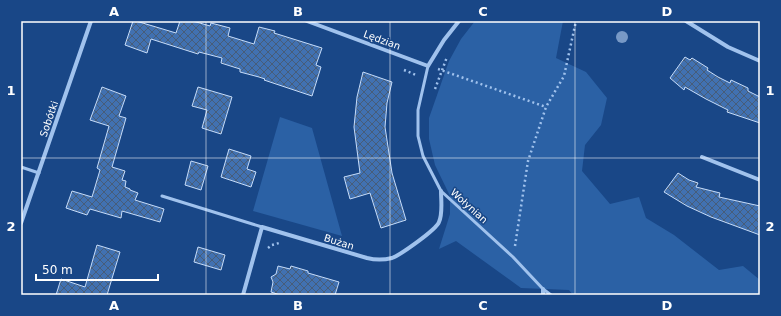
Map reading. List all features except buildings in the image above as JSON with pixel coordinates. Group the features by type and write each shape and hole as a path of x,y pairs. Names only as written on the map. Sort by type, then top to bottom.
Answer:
{"street":[{"name":"Sobótki","path":"21,223 91,21"},
{"name":"Lędzian","path":"307,21 428,66"},
{"name":"Wołynian","path":"428,66 444,40 459,21"},
{"path":"686,21 728,47 760,61"},
{"path":"702,157 760,180"},
{"name":"Bużan","path":"262,228 367,258 376,260 391,258 400,255 419,241 439,223 441,211 441,191"},
{"path":"243,295 262,228"},
{"path":"542,288 543,295"}],"lane":[{"name":"Wołynian","path":"428,66 418,110 418,136 423,156 441,191 513,257 542,288 551,295"},
{"path":"21,166 39,173"},
{"path":"162,196 262,228"}],"path":[{"path":"513,257 528,161 546,107 564,76 576,21"},
{"path":"435,89 441,70 449,54"},
{"path":"428,66 546,107"},
{"path":"404,70 416,75 416,79"}],"shaded area":[{"path":"475,21 563,21 556,58 586,72 607,98 601,125 585,145 582,171 610,204 639,197 646,218 674,235 719,270 743,266 760,280 760,295 573,295 569,290 521,288 456,241 439,249 450,214 450,196 435,165 429,139 429,118 449,61 461,39"},
{"path":"280,117 312,128 342,236 253,211"}]}
